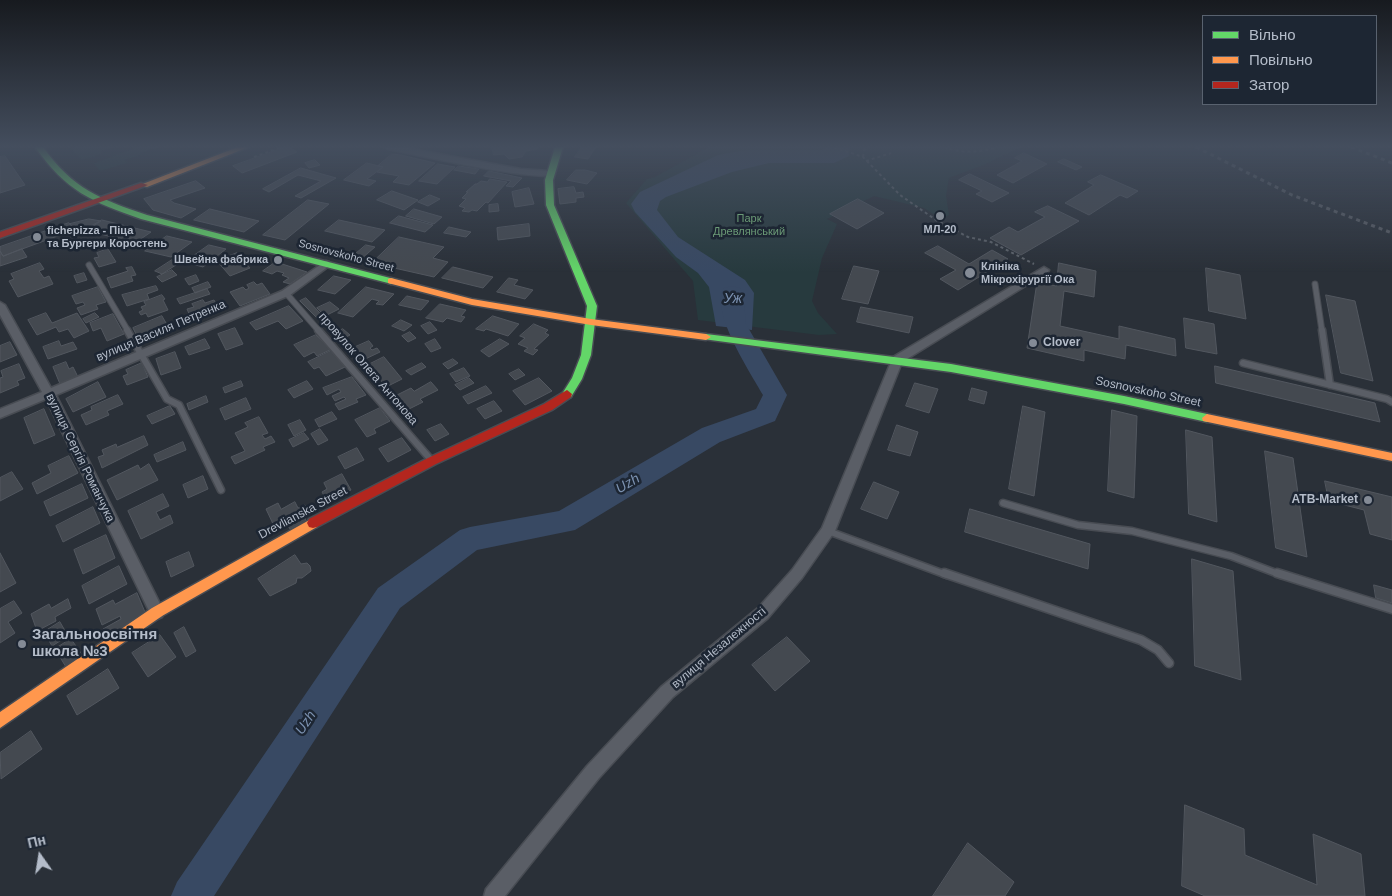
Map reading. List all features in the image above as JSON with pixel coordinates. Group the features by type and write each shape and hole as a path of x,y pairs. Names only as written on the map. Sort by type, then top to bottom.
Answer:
{"main road":[{"name":"Sosnovskoho Street","path":"77,189 98,202 144,217 472,302 591,322 951,368 1124,400 1392,458"},
{"path":"0,234 133,189"},
{"name":"Drevlianska Street","path":"0,721 157,612 287,537 432,461 548,407 565,397 576,383 582,366 591,322 592,306 550,205 548,189"}],"street":[{"name":"вулиця Василя Петренка","path":"0,414 286,293 326,264"},
{"path":"897,360 1044,270"},
{"name":"вулиця Сергія Романчука","path":"0,305 49,394 157,612"},
{"name":"вулиця Незалежності","path":"494,896 593,772 667,692 763,613 797,574 828,531 897,360"}],"lane":[{"path":"89,265 167,399 179,405 221,490"},
{"path":"1315,284 1330,384"},
{"name":"провулок Олега Антонова","path":"286,293 432,461"},
{"path":"1243,363 1330,384 1392,402"},
{"path":"1003,503 1078,525 1132,531 1231,556 1292,579 1392,608"},
{"path":"828,531 975,585 1141,640 1158,650 1170,663"}],"path":[{"path":"894,189 936,220 968,237 991,242 1044,270"}],"green space":[{"name":"Парк Древлянський","path":"638,189 947,189 946,196 949,215 941,219 924,208 874,196 827,219 837,224 822,258 812,301 818,313 837,334 819,335 698,320 693,281 626,203"}],"water":[{"name":"Уж","path":"647,189 688,189 660,201 657,210 678,237 745,280 754,293 752,330 716,326 709,287 698,273 676,257 635,212 631,204 640,192"}],"building":[{"path":"0,189 13,189 0,193"},
{"path":"173,189 203,189 170,200 174,203 196,209 181,218 153,210 144,199"},
{"path":"263,189 274,189 269,192"},
{"path":"307,189 317,189 301,198 295,196"},
{"path":"470,189 501,189 488,203 486,202 477,211 472,210 469,212 462,211 465,208 459,206 466,199 462,198 468,192 466,192"},
{"path":"529,189 534,204 515,207 512,192"},
{"path":"558,189 575,189 576,193 583,192 584,197 576,198 576,202 560,204"},
{"path":"977,189 1000,189 1009,193 992,202 976,194 982,191"},
{"path":"1088,189 1133,189 1138,191 1127,198 1120,195 1089,215 1065,203"},
{"path":"392,191 418,200 404,210 377,200"},
{"path":"430,195 440,199 428,206 418,202"},
{"path":"858,199 884,213 857,229 830,214"},
{"path":"308,200 329,204 285,240 263,235"},
{"path":"498,204 499,211 489,212 489,205"},
{"path":"1048,206 1079,221 1021,255 990,238 1009,227 1018,232 1045,217 1035,212"},
{"path":"210,209 259,221 244,232 194,220"},
{"path":"414,209 442,217 434,224 406,216"},
{"path":"399,216 433,225 425,232 390,223"},
{"path":"89,219 101,221 88,229 74,229 70,224"},
{"path":"102,220 151,232 135,243 85,230"},
{"path":"339,220 385,230 372,242 325,231"},
{"path":"69,223 74,230 3,256 0,251 0,247"},
{"path":"529,224 530,236 498,240 497,228"},
{"path":"449,227 471,232 466,237 444,233"},
{"path":"167,236 192,242 171,257 145,251"},
{"path":"399,237 444,247 433,258 448,262 434,277 372,263"},
{"path":"209,245 226,249 203,267 185,262"},
{"path":"366,245 375,247 361,259 352,257"},
{"path":"938,246 969,264 992,250 1008,259 958,290 940,279 956,270 925,253"},
{"path":"22,249 27,257 0,266 0,251 3,256"},
{"path":"108,249 116,262 99,267 94,258 99,257 97,253"},
{"path":"237,253 250,268 230,276 217,261"},
{"path":"172,260 179,263 162,274 155,271"},
{"path":"276,262 307,272 290,284 283,282 289,278 282,275 284,273 277,271 272,274 263,271"},
{"path":"40,263 44,269 39,271 44,278 49,276 53,284 18,297 9,281 14,279 11,274"},
{"path":"1059,263 1096,271 1094,297 1064,291 1060,326 1119,339 1119,326 1175,339 1176,356 1126,345 1125,359 1084,350 1084,361 1027,348 1037,282 1056,286"},
{"path":"854,266 879,271 868,304 842,299"},
{"path":"132,267 136,275 131,276 133,281 111,288 107,278 128,271 126,268"},
{"path":"453,267 493,277 483,288 442,278"},
{"path":"1206,268 1240,275 1246,319 1209,311"},
{"path":"172,270 177,275 162,282 157,277"},
{"path":"84,273 87,280 77,283 74,276"},
{"path":"196,275 199,281 189,285 185,279"},
{"path":"334,276 351,280 335,294 318,290"},
{"path":"509,278 518,280 514,285 533,290 525,299 497,292"},
{"path":"208,282 211,287 195,293 192,288"},
{"path":"254,282 257,285 262,283 270,294 240,306 230,292 243,287 246,290 249,288 247,285"},
{"path":"156,286 158,290 147,294 149,299 127,306 122,295"},
{"path":"98,287 106,302 96,305 98,309 81,315 77,308 85,305 83,302 76,304 72,296"},
{"path":"366,287 394,294 383,305 376,304 379,301 372,299 353,317 338,313"},
{"path":"207,289 210,294 180,304 177,299"},
{"path":"162,295 168,310 148,317 146,313 141,315 139,312 143,310 141,307 146,305 144,302"},
{"path":"1326,295 1355,301 1373,381 1341,373"},
{"path":"407,296 429,301 421,310 399,305"},
{"path":"306,298 331,325 326,327 300,301"},
{"path":"203,300 205,303 214,300 220,311 192,321 187,309 194,307 192,304"},
{"path":"330,302 339,309 325,316 317,308"},
{"path":"440,304 466,310 461,316 465,317 461,322 447,318 443,322 426,318"},
{"path":"289,306 303,321 286,329 278,321 256,330 250,323"},
{"path":"861,307 913,317 909,333 857,322"},
{"path":"46,313 52,323 77,313 89,331 74,338 68,329 59,332 56,327 37,335 28,320"},
{"path":"95,313 99,317 86,323 83,319"},
{"path":"113,314 124,334 107,341 101,328 93,331 90,323"},
{"path":"162,316 170,330 145,340 142,334 137,336 133,328"},
{"path":"493,316 519,324 508,336 486,329 484,331 476,329"},
{"path":"1184,318 1214,324 1217,354 1186,348"},
{"path":"401,320 412,325 404,331 392,326"},
{"path":"430,322 437,330 428,334 421,326"},
{"path":"534,324 548,330 545,333 549,335 534,349 538,350 533,355 524,351 528,348 518,344 525,338 520,336"},
{"path":"235,328 243,344 226,350 218,334"},
{"path":"343,329 350,335 342,339 335,333"},
{"path":"410,332 416,338 408,342 402,336"},
{"path":"316,335 332,349 317,356 314,352 304,357 294,345"},
{"path":"205,339 210,348 189,355 185,347"},
{"path":"435,339 441,348 431,352 425,344"},
{"path":"500,339 509,344 489,357 481,351"},
{"path":"59,341 61,346 73,342 77,349 48,359 43,347"},
{"path":"369,341 373,346 370,348 372,350 377,348 380,352 361,361 351,349"},
{"path":"10,342 17,355 0,362 0,346"},
{"path":"331,351 345,367 326,376 319,367 314,369 308,362"},
{"path":"175,352 181,368 161,375 156,359"},
{"path":"384,357 402,379 386,387 368,365"},
{"path":"453,359 458,363 448,369 443,364"},
{"path":"66,362 69,369 73,367 78,377 60,384 53,367"},
{"path":"142,363 148,377 127,385 123,376 128,374 126,370"},
{"path":"422,363 426,367 411,375 406,371"},
{"path":"19,364 25,378 17,381 19,385 0,393 0,378 3,377 1,371"},
{"path":"1215,366 1375,403 1380,422 1216,383"},
{"path":"464,368 470,376 456,382 450,374"},
{"path":"519,369 525,375 515,380 509,374"},
{"path":"352,377 366,395 356,399 358,402 339,410 335,404 346,399 344,397 335,401 332,396 341,392 339,389 327,395 323,388"},
{"path":"469,378 474,383 460,390 455,385"},
{"path":"539,378 552,391 525,405 513,391"},
{"path":"241,381 243,386 225,393 223,388"},
{"path":"307,381 313,389 294,398 288,390"},
{"path":"98,382 106,397 73,412 66,399"},
{"path":"431,382 438,390 420,399 423,402 407,410 395,396 411,388 414,391"},
{"path":"915,383 938,389 929,413 906,406"},
{"path":"486,386 492,393 468,404 463,397"},
{"path":"972,388 987,392 984,404 969,400"},
{"path":"118,395 123,404 107,411 109,415 86,425 81,415 92,410 91,407"},
{"path":"206,396 208,402 189,410 187,404"},
{"path":"246,398 251,409 225,420 220,409"},
{"path":"494,401 502,411 485,419 477,409"},
{"path":"170,406 175,414 152,424 147,416"},
{"path":"1023,406 1045,412 1034,496 1009,489"},
{"path":"380,408 390,421 374,429 376,433 367,437 355,420"},
{"path":"44,409 55,435 34,444 24,418"},
{"path":"1112,410 1137,416 1134,498 1108,491"},
{"path":"332,412 337,419 319,427 315,420"},
{"path":"259,417 268,433 262,435 265,439 271,436 275,442 263,447 265,450 235,464 231,457 245,451 235,433 248,427 245,423"},
{"path":"300,420 306,430 294,436 288,425"},
{"path":"441,424 449,434 435,441 427,430"},
{"path":"897,425 918,432 910,456 888,450"},
{"path":"320,429 328,440 318,445 311,434"},
{"path":"1186,430 1212,437 1217,522 1189,514"},
{"path":"304,433 309,439 293,447 289,440"},
{"path":"144,436 148,445 102,468 98,457 104,455 102,450 116,444 117,447"},
{"path":"402,438 411,450 388,462 379,449"},
{"path":"183,442 186,450 157,462 154,455"},
{"path":"357,448 364,460 345,469 338,457"},
{"path":"1265,451 1293,458 1307,557 1276,548"},
{"path":"69,456 78,473 37,494 32,483 51,473 48,466"},
{"path":"149,464 158,480 117,500 107,480 138,465 140,469"},
{"path":"12,472 23,489 0,501 0,478"},
{"path":"342,474 351,490 327,501 322,492 327,489 324,483"},
{"path":"203,476 208,489 188,498 183,485"},
{"path":"1325,481 1392,497 1392,540 1370,534 1364,510 1329,501"},
{"path":"874,482 899,492 887,519 861,509"},
{"path":"82,484 88,498 50,516 44,502"},
{"path":"163,494 169,506 156,512 160,520 170,515 173,523 141,539 128,511"},
{"path":"295,502 298,508 305,505 310,513 304,516 306,521 290,529 285,521 274,526 266,509 278,503 281,509"},
{"path":"93,507 100,523 63,542 56,526"},
{"path":"970,509 1090,544 1088,569 965,532"},
{"path":"106,535 115,558 83,574 74,550"},
{"path":"189,552 194,566 171,577 166,562"},
{"path":"0,553 16,583 0,592"},
{"path":"295,555 301,564 307,563 310,566 311,571 302,578 297,578 296,583 270,596 258,579"},
{"path":"1192,559 1233,571 1241,680 1195,666"},
{"path":"119,566 127,584 89,604 82,586"},
{"path":"1374,585 1392,590 1392,603 1376,598"},
{"path":"137,593 147,617 107,639 103,629 121,619 120,616 102,625 96,609 113,600 115,604"},
{"path":"68,599 71,608 55,617 56,621 37,631 31,614 49,604 51,608"},
{"path":"14,601 22,613 8,622 15,633 0,643 0,609"},
{"path":"60,622 68,636 52,646 44,632"},
{"path":"184,627 196,651 186,657 174,633"},
{"path":"160,635 176,657 148,677 132,653"},
{"path":"787,637 810,661 775,691 752,665"},
{"path":"71,639 83,656 66,667 55,649"},
{"path":"108,669 119,688 77,715 67,696"},
{"path":"31,731 42,749 1,779 0,753"},
{"path":"1185,805 1244,829 1245,855 1317,885 1313,834 1361,854 1365,896 1205,896 1182,886"},
{"path":"968,843 1014,882 1005,896 933,896"}],"waterway":[{"name":"Uzh","path":"191,896 389,598 470,539 565,522 711,435 766,415 775,395 735,324 732,293"}],"railway":[{"path":"1280,189 1392,233"}],"traffic: fast":[{"path":"78,189 111,206 144,217 391,281"},
{"path":"549,189 550,205 592,306 586,355 577,379 567,394"},
{"path":"706,337 951,368 1124,400 1207,418"}],"traffic: slow":[{"path":"391,281 472,302 591,322 706,337"},
{"path":"1207,418 1392,457"},
{"path":"0,721 157,612 313,523"}],"traffic: jam":[{"path":"0,235 133,189"},
{"path":"313,523 432,461 548,407 567,394"}],"place":[{"name":"МЛ-20","path":"940,216"},
{"name":"fichepizza - Піца та Бургери Коростень","path":"37,237"},
{"name":"Швейна фабрика","path":"278,260"},
{"name":"Клініка Мікрохірургії Ока","path":"970,273"},
{"name":"Clover","path":"1033,343"},
{"name":"ATB-Market","path":"1368,500"},
{"name":"Загальноосвітня школа №3","path":"22,644"}]}
